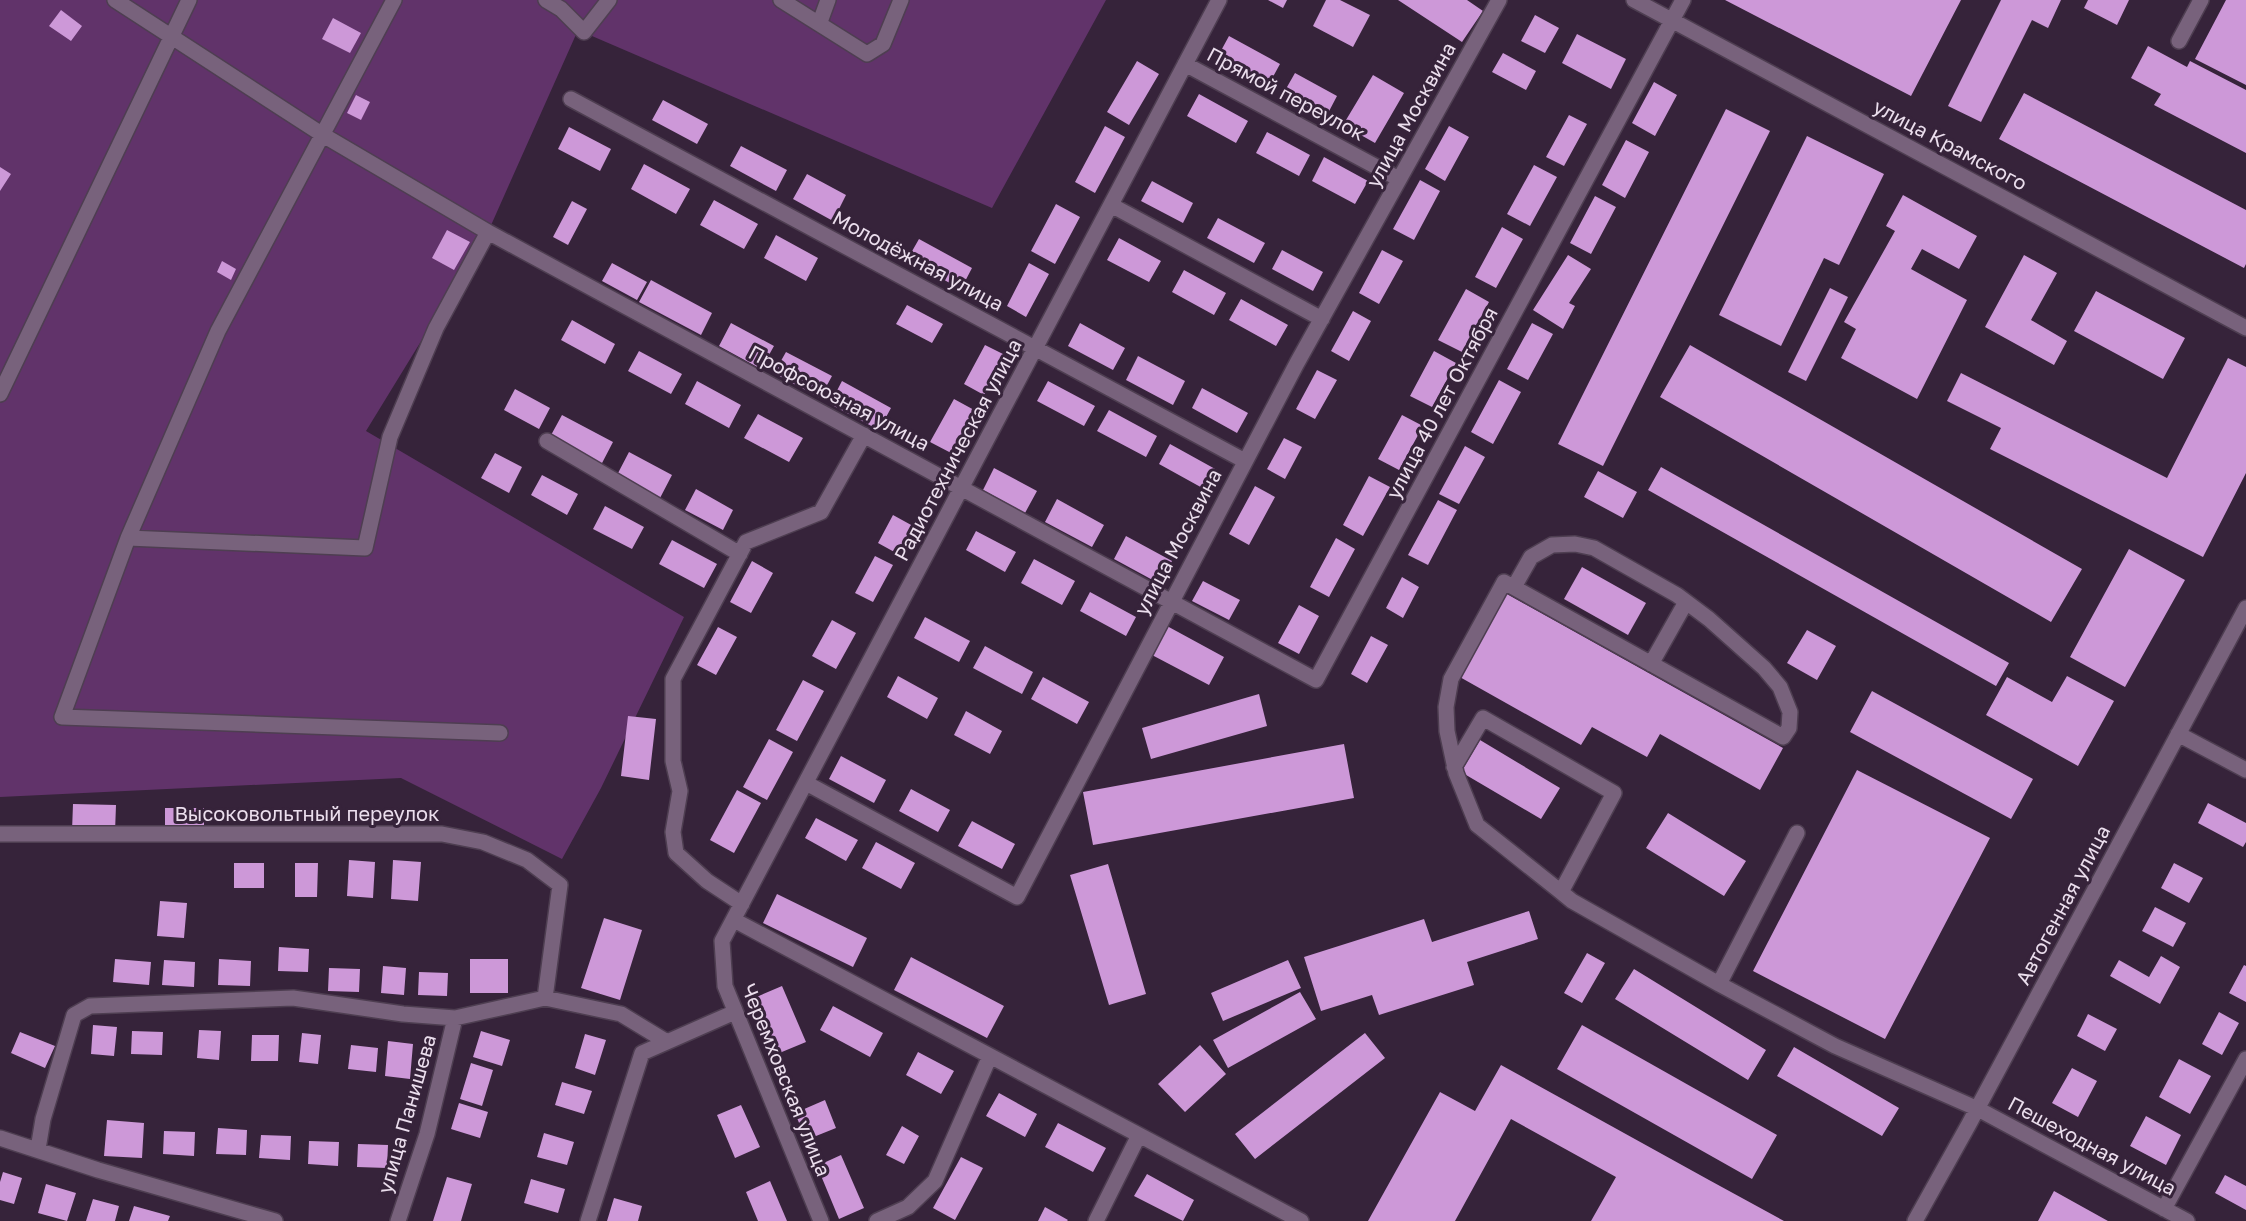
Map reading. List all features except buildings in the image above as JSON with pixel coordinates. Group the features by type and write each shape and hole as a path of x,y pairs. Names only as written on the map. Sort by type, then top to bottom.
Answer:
{"street":[{"name":"Профсоюзная улица","path":"115,0 323,135 488,232 1170,601"},
{"path":"0,394 189,0"},
{"path":"394,0 218,331 128,538 62,717 500,734"},
{"path":"546,0 561,9 584,32 609,0"},
{"path":"781,0 820,22 867,54 884,44 901,0"},
{"path":"820,22 828,0"},
{"name":"Радиотехническая улица","path":"734,920 1219,0"},
{"name":"улица Москвина","path":"806,783 1017,897 1245,460 1499,0"},
{"name":"улица Крамского","path":"1634,0 2246,328"},
{"name":"улица 40 лет Октября","path":"1170,601 1316,680 1683,0"},
{"path":"2179,41 2201,0"},
{"name":"Прямой переулок","path":"1185,64 1399,179"},
{"name":"Молодёжная улица","path":"571,99 1245,460"},
{"path":"1110,205 1322,318"},
{"path":"128,538 365,548 390,437 436,328 488,232"},
{"path":"742,904 707,881 676,853 673,832 680,791 673,761 674,679 746,542 821,512 864,435"},
{"path":"547,441 740,554"},
{"path":"1575,544 1594,548 1686,602 1756,661 1780,687 1790,712 1789,728 1783,737 1514,588 1531,557 1552,545 1575,544"},
{"name":"Пешеходная улица","path":"1514,588 1504,582 1451,679 1446,707 1447,731 1454,767 1477,825 1572,901 1719,984 1835,1046 1978,1108 2187,1221"},
{"path":"1651,664 1686,602"},
{"name":"Автогенная улица","path":"1915,1221 2246,608"},
{"path":"1454,767 1483,718 1614,793 1561,892"},
{"path":"2178,734 2246,770"},
{"path":"1719,984 1797,833"},
{"name":"Высоковольтный переулок","path":"0,834 442,834 483,842 527,860 560,885 545,998"},
{"path":"734,920 1301,1221"},
{"name":"Черемховская улица","path":"734,920 722,941 725,986 821,1221"},
{"path":"38,1149 43,1119 74,1015 90,1006 293,998 403,1014 455,1017 545,998 621,1014 667,1042"},
{"path":"588,1221 642,1053 735,1012"},
{"name":"улица Панишева","path":"398,1221 428,1134 455,1017"},
{"path":"877,1221 908,1207 935,1181 990,1056"},
{"path":"2164,1209 2246,1059"},
{"path":"1096,1221 1139,1135"},
{"path":"0,1138 98,1170 275,1221"}],"shaded area":[{"path":"0,0 1106,0 992,208 578,30 488,232 366,431 684,617 601,788 562,859 401,778 0,797"}]}
